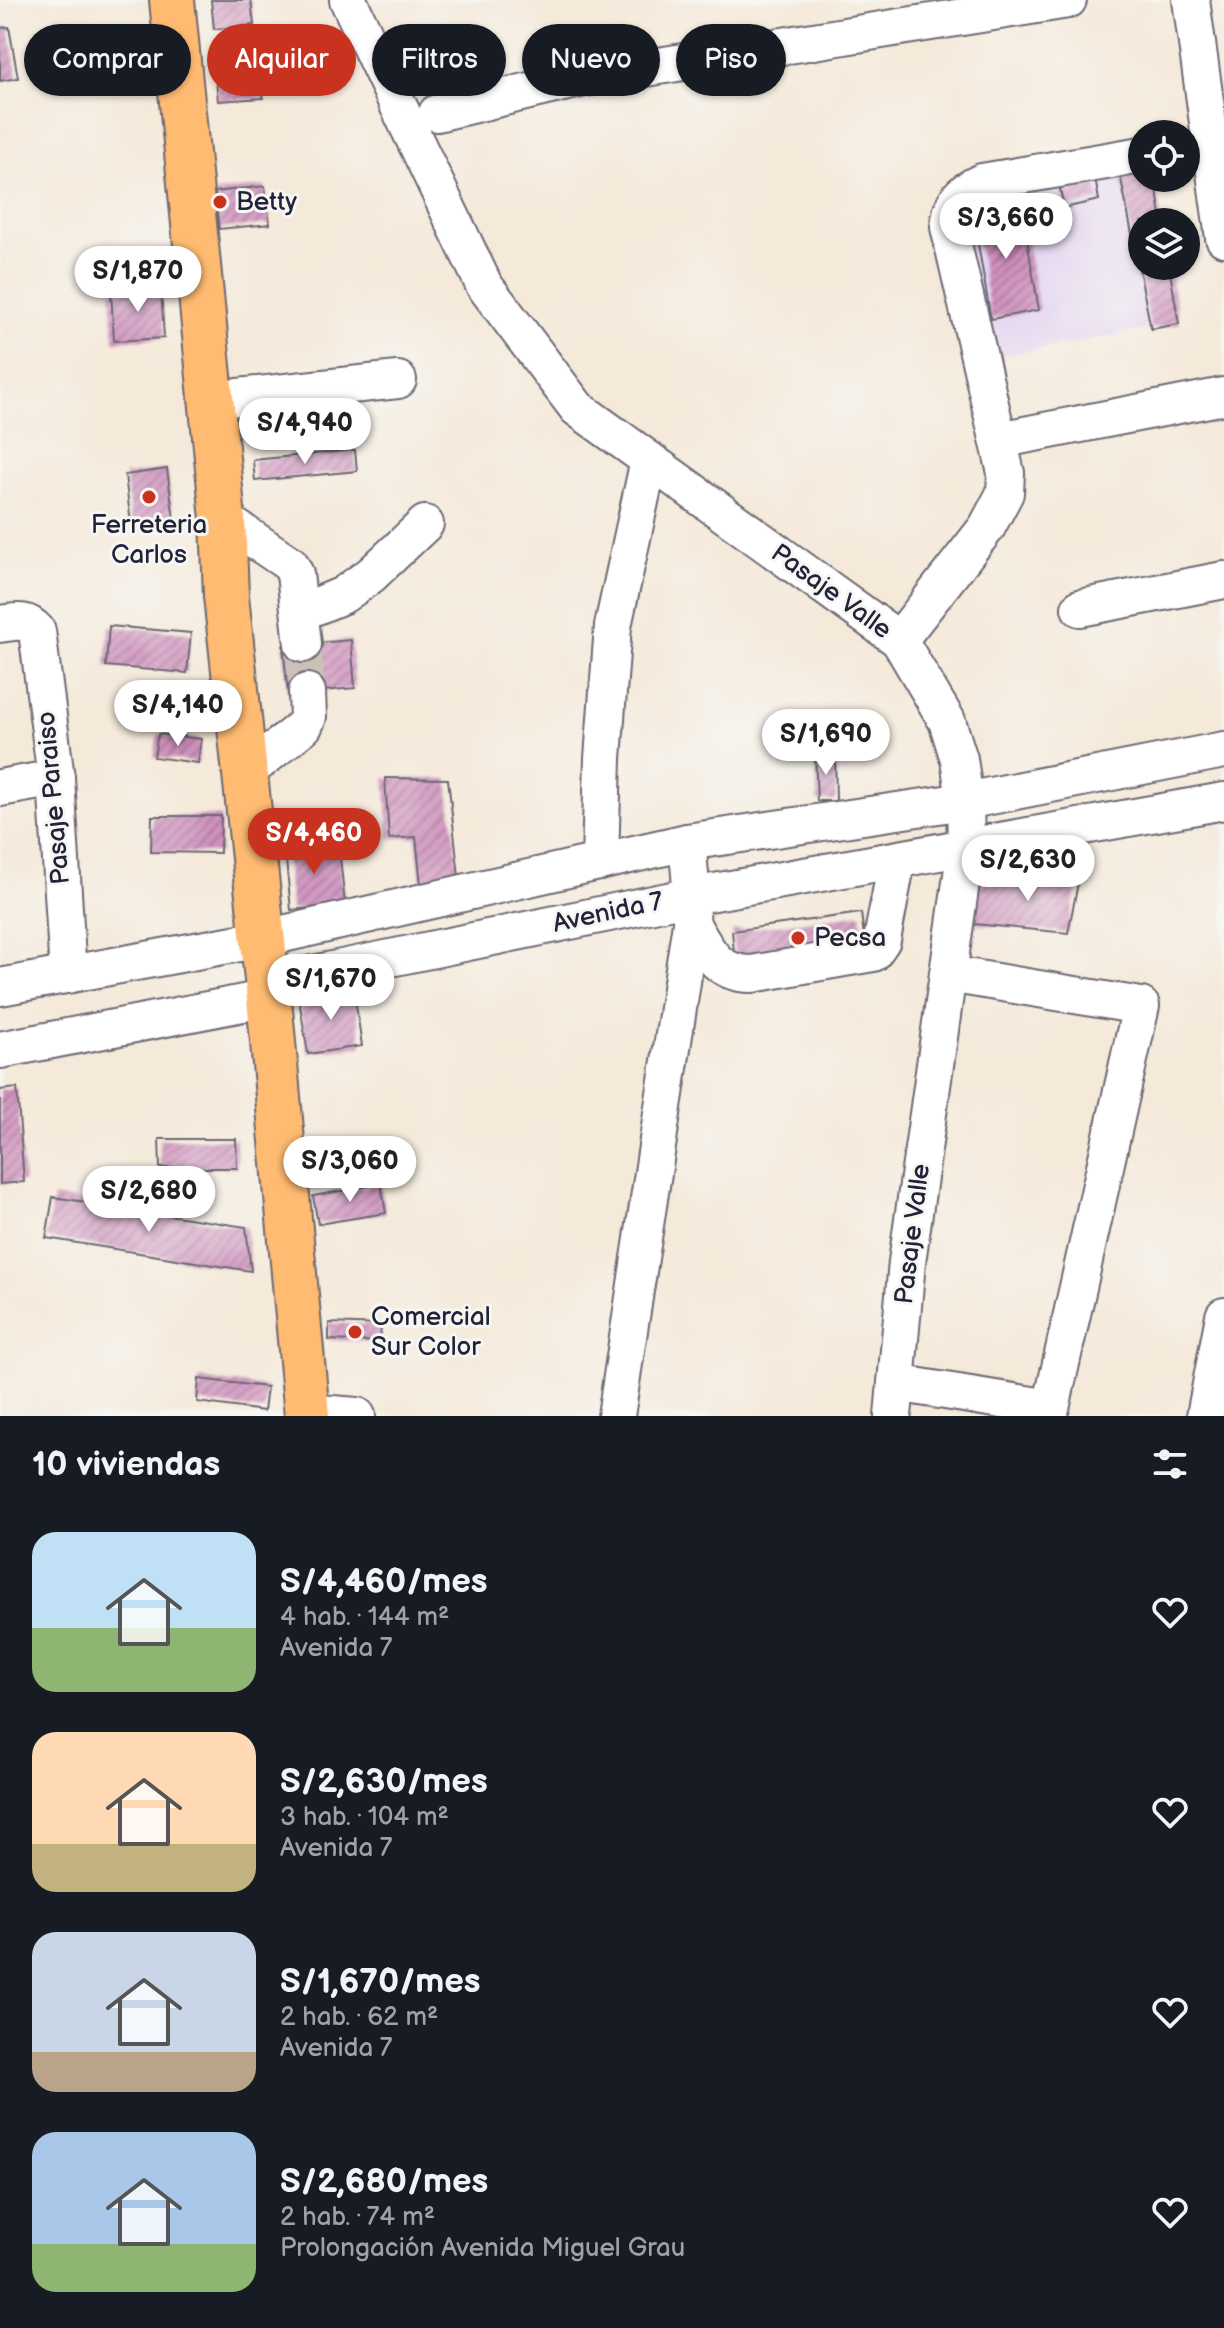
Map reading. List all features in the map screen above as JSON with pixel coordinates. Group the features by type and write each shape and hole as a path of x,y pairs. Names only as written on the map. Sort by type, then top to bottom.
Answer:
{"main road":[{"path":"172,0 223,519 226,596 269,998 307,1414"}],"street":[{"name":"Pasaje Valle","path":"348,0 484,285 577,408 899,640 947,721 959,759 965,801 966,847 907,1262 895,1399"},
{"path":"437,113 584,78 920,12 1068,0"},
{"path":"1191,0 1207,144 1224,238"},
{"path":"899,640 997,511 1005,493 1006,473 949,227 950,209 958,196 982,182 1128,157"},
{"path":"210,400 398,380"},
{"path":"999,440 1224,396"},
{"path":"600,862 603,758 613,626 649,460"},
{"path":"223,519 290,564 295,574 302,629 371,575 425,524"},
{"path":"1080,608 1224,580"},
{"name":"Pasaje Paraiso","path":"15,624 37,631 56,778 68,975"},
{"path":"244,774 304,726 308,717 307,692"},
{"name":"Avenida 7","path":"0,987 261,939 687,842 965,801 1224,750"},
{"path":"0,788 56,778"},
{"name":"Avenida 7","path":"0,1050 269,998 285,983 298,977 692,910 897,860 1224,801"},
{"path":"616,1416 692,910 687,842"},
{"path":"692,910 707,951 735,974 752,974 873,953 882,940 897,860"},
{"path":"895,1399 1051,1408 1141,1006 948,974"},
{"path":"1205,1416 1224,1316"},
{"path":"307,1414 357,1416"}],"shaded area":[{"path":"1128,172 1128,192 1142,192 1142,208 1128,208 1128,280 1171,280 1179,324 987,358 961,201"}],"building":[{"path":"211,0 251,0 254,24 213,24"},
{"path":"9,27 18,78 0,81 0,28"},
{"path":"218,96 263,96 263,98 218,101"},
{"path":"1128,173 1128,192 1157,192 1160,208 1128,208 1128,214 1120,174"},
{"path":"1095,178 1099,200 1064,208 1059,184"},
{"path":"265,186 270,224 219,229 215,192"},
{"path":"1020,199 1039,310 991,319 974,221 989,219 986,206"},
{"path":"1141,280 1171,280 1179,324 1151,329"},
{"path":"161,288 164,338 114,341 111,291"},
{"path":"355,450 357,471 255,481 253,460"},
{"name":"Ferreteria Carlos","path":"167,469 174,519 131,524 125,475"},
{"path":"109,626 191,633 187,673 106,666"},
{"path":"351,640 355,688 288,694 283,646"},
{"path":"158,734 201,739 198,763 154,757"},
{"path":"835,752 836,801 817,801 815,753"},
{"path":"385,778 448,779 459,877 421,885 416,837 389,839"},
{"path":"152,816 221,816 220,853 151,852"},
{"path":"284,840 339,848 345,904 291,910"},
{"path":"1080,873 1068,933 974,924 976,884"},
{"name":"Pecsa","path":"861,913 865,944 735,962 732,931"},
{"path":"354,991 362,1046 308,1054 299,999"},
{"path":"17,1088 24,1182 0,1184 0,1090"},
{"path":"159,1139 236,1139 237,1168 160,1168"},
{"path":"381,1184 386,1213 318,1224 313,1196"},
{"path":"53,1197 246,1227 251,1271 46,1238"},
{"name":"Comercial Sur Color","path":"329,1323 381,1325 380,1342 329,1340"},
{"path":"199,1379 267,1387 264,1411 197,1402"}],"tunnel":[{"path":"303,644 307,692"}],"place":[{"name":"Betty","path":"220,202"},
{"name":"Ferreteria Carlos","path":"149,497"},
{"name":"Pecsa","path":"798,938"},
{"name":"Comercial Sur Color","path":"355,1332"}]}
